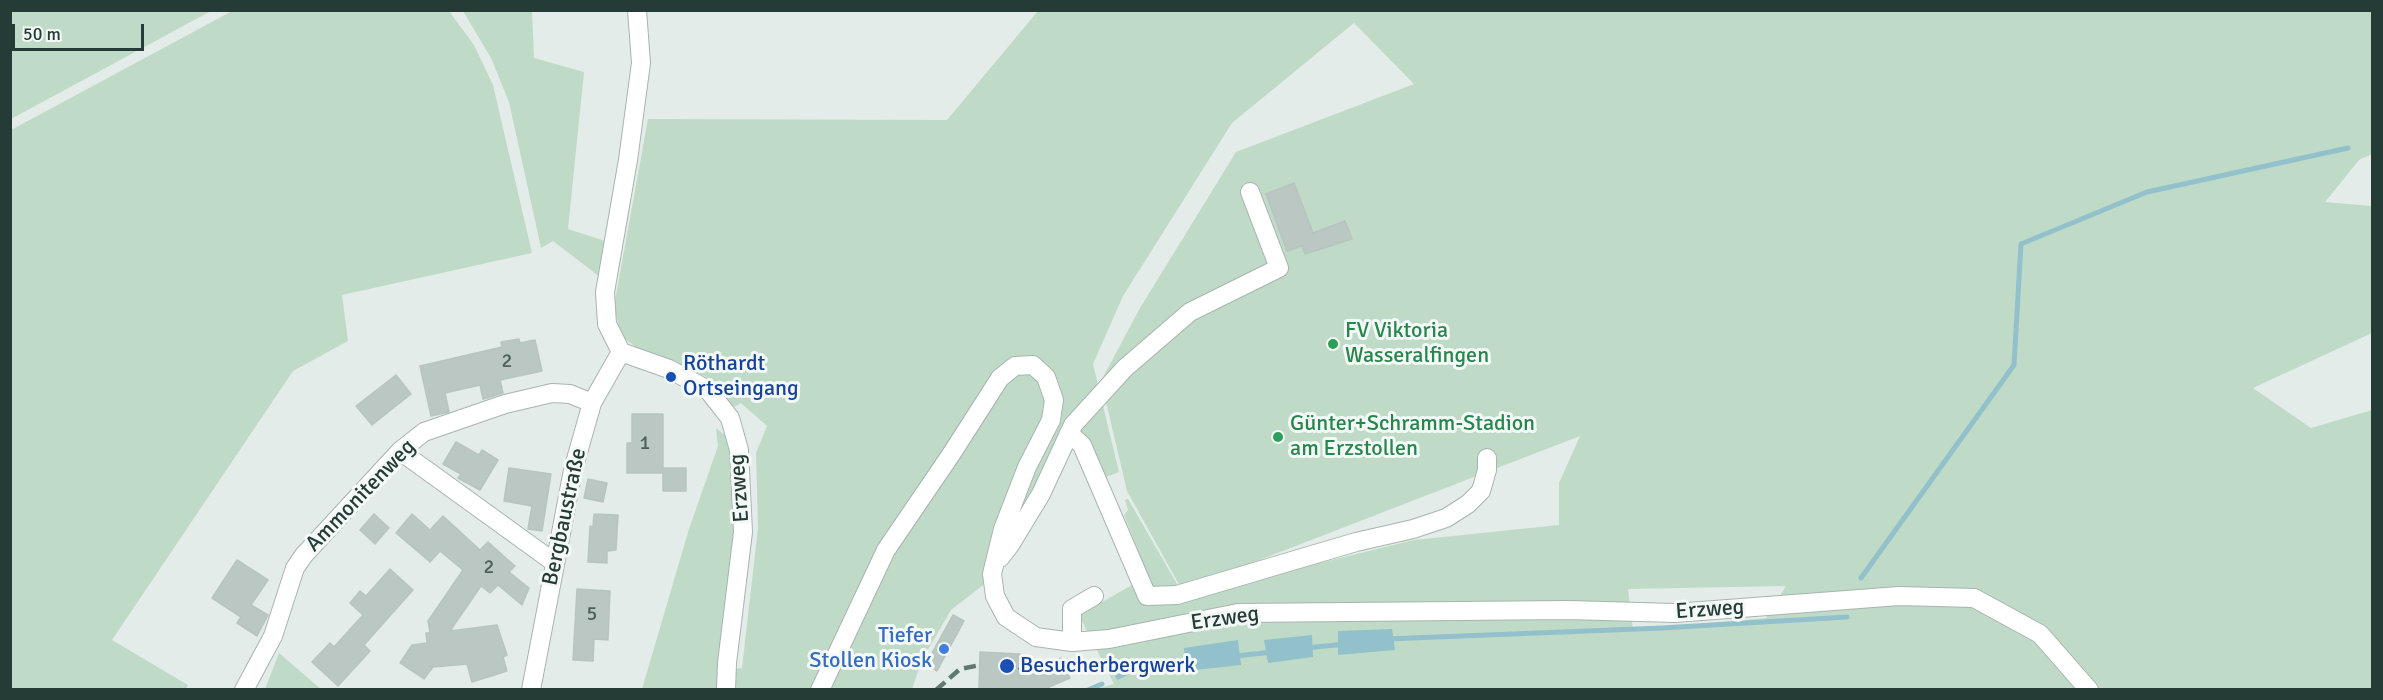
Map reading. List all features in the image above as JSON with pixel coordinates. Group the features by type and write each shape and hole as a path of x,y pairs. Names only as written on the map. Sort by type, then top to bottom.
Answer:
{"street":[{"path":"621,352 608,324 605,292 628,160 641,63 637,10"},
{"path":"995,564 1010,545 1041,494 1073,425 1125,368 1190,312 1279,268 1250,192"},
{"name":"Bergbaustraße","path":"531,690 573,470 592,404 621,352"},
{"name":"Erzweg","path":"621,352 669,369 708,390 730,418 739,450 743,532 727,663 726,690"},
{"name":"Erzweg","path":"820,690 886,550 1000,378 1015,366 1033,365 1046,377 1054,400 1050,420 1027,467 1003,529 992,574 995,596 1006,617 1036,637 1072,642 1109,639 1238,613 1556,610 1675,613 1899,596 1974,598 2040,634 2089,690"},
{"name":"Ammonitenweg","path":"244,690 273,636 295,568 304,555 400,451 424,432 505,404 552,393 570,394 592,404"},
{"path":"1069,433 1082,445 1147,596 1177,595 1446,518 1468,504 1481,491 1487,458"},
{"path":"400,451 555,563"},
{"path":"1072,642 1072,609 1094,596"}],"green space":[{"path":"11,10 211,10 211,11 11,119"},
{"path":"234,10 449,11 474,45 493,85 532,253 342,295 348,341 293,371 112,640 188,685 186,689 11,689 11,130"},
{"path":"463,11 532,11 534,58 584,72 568,229 605,241 600,277 553,241 541,248 509,102 491,58"},
{"path":"1038,11 2372,11 2372,154 2359,160 2325,202 2372,206 2372,333 2253,388 2311,428 2372,410 2372,689 1096,689 1114,684 1079,615 1148,576 1124,515 1128,510 1125,500 1128,499 1184,596 1414,540 1559,525 1559,483 1580,436 1182,590 1127,491 1101,381 1140,308 1236,152 1414,84 1354,23 1232,123 1123,296 1093,364 1119,472 1103,478 1079,436 986,583 951,610 922,660 912,689 642,689 689,529 718,446 716,428 727,437 732,458 734,541 719,671 742,668 758,528 756,453 767,426 741,403 734,407 708,378 677,363 644,353 621,336 614,306 648,119 947,120","holes":["1786,586 1766,618 1633,630 1628,589"]},
{"path":"279,653 321,689 265,689"}],"water":[{"path":"1392,629 1395,650 1338,655 1338,631"},
{"path":"1312,635 1313,657 1268,663 1264,640"},
{"path":"1238,640 1241,665 1186,671 1184,648"}],"building":[{"path":"1294,183 1313,233 1345,221 1352,239 1305,254 1302,246 1287,251 1266,194"},
{"path":"519,339 520,343 535,340 542,371 500,380 503,393 483,399 480,385 445,393 449,412 431,416 420,366 502,347 501,342"},
{"path":"396,375 411,394 372,425 356,406"},
{"path":"632,414 663,414 663,468 686,468 686,491 663,491 663,473 627,473 627,443 632,443"},
{"path":"456,442 479,455 482,450 498,460 480,490 458,478 461,474 443,464"},
{"path":"509,468 551,474 542,531 528,529 532,506 504,501"},
{"path":"588,479 607,483 603,502 584,498"},
{"path":"374,514 389,528 375,544 360,530"},
{"path":"412,514 430,530 443,516 480,550 488,542 515,566 509,572 529,588 522,605 498,585 490,593 481,586 450,631 497,625 507,655 503,657 507,671 472,682 467,664 433,667 424,679 400,663 412,645 427,643 426,633 430,633 428,621 463,570 440,551 430,562 396,533"},
{"path":"594,514 618,515 616,550 607,551 607,563 588,562 590,526 593,527"},
{"path":"237,560 268,580 251,605 268,615 257,636 237,623 241,617 212,598"},
{"path":"390,569 413,590 364,645 370,651 338,686 312,662 330,643 334,647 363,615 350,603 360,591 366,596"},
{"path":"577,589 610,591 608,640 594,639 593,661 573,660"},
{"path":"953,615 964,621 937,671 926,664"},
{"path":"980,652 1020,654 1019,676 1061,658 1070,678 1042,690 979,690"}],"waterway":[{"path":"1861,578 2014,365 2021,244 2147,192 2348,148"},
{"path":"1387,639 1662,628 1847,617"},
{"path":"1306,648 1345,644"},
{"path":"1235,656 1273,652"},
{"path":"1118,677 1139,667 1190,661"},
{"path":"1088,690 1102,684"}],"railway":[{"path":"936,690 960,669 980,665"},
{"path":"1019,667 1028,672"}],"place":[{"name":"FV Viktoria Wasseralfingen","path":"1333,344"},
{"name":"Röthardt Ortseingang","path":"671,377"},
{"name":"Günter+Schramm-Stadion am Erzstollen","path":"1278,437"},
{"name":"Tiefer Stollen Kiosk","path":"944,649"},
{"name":"Besucherbergwerk","path":"1007,666"}]}
